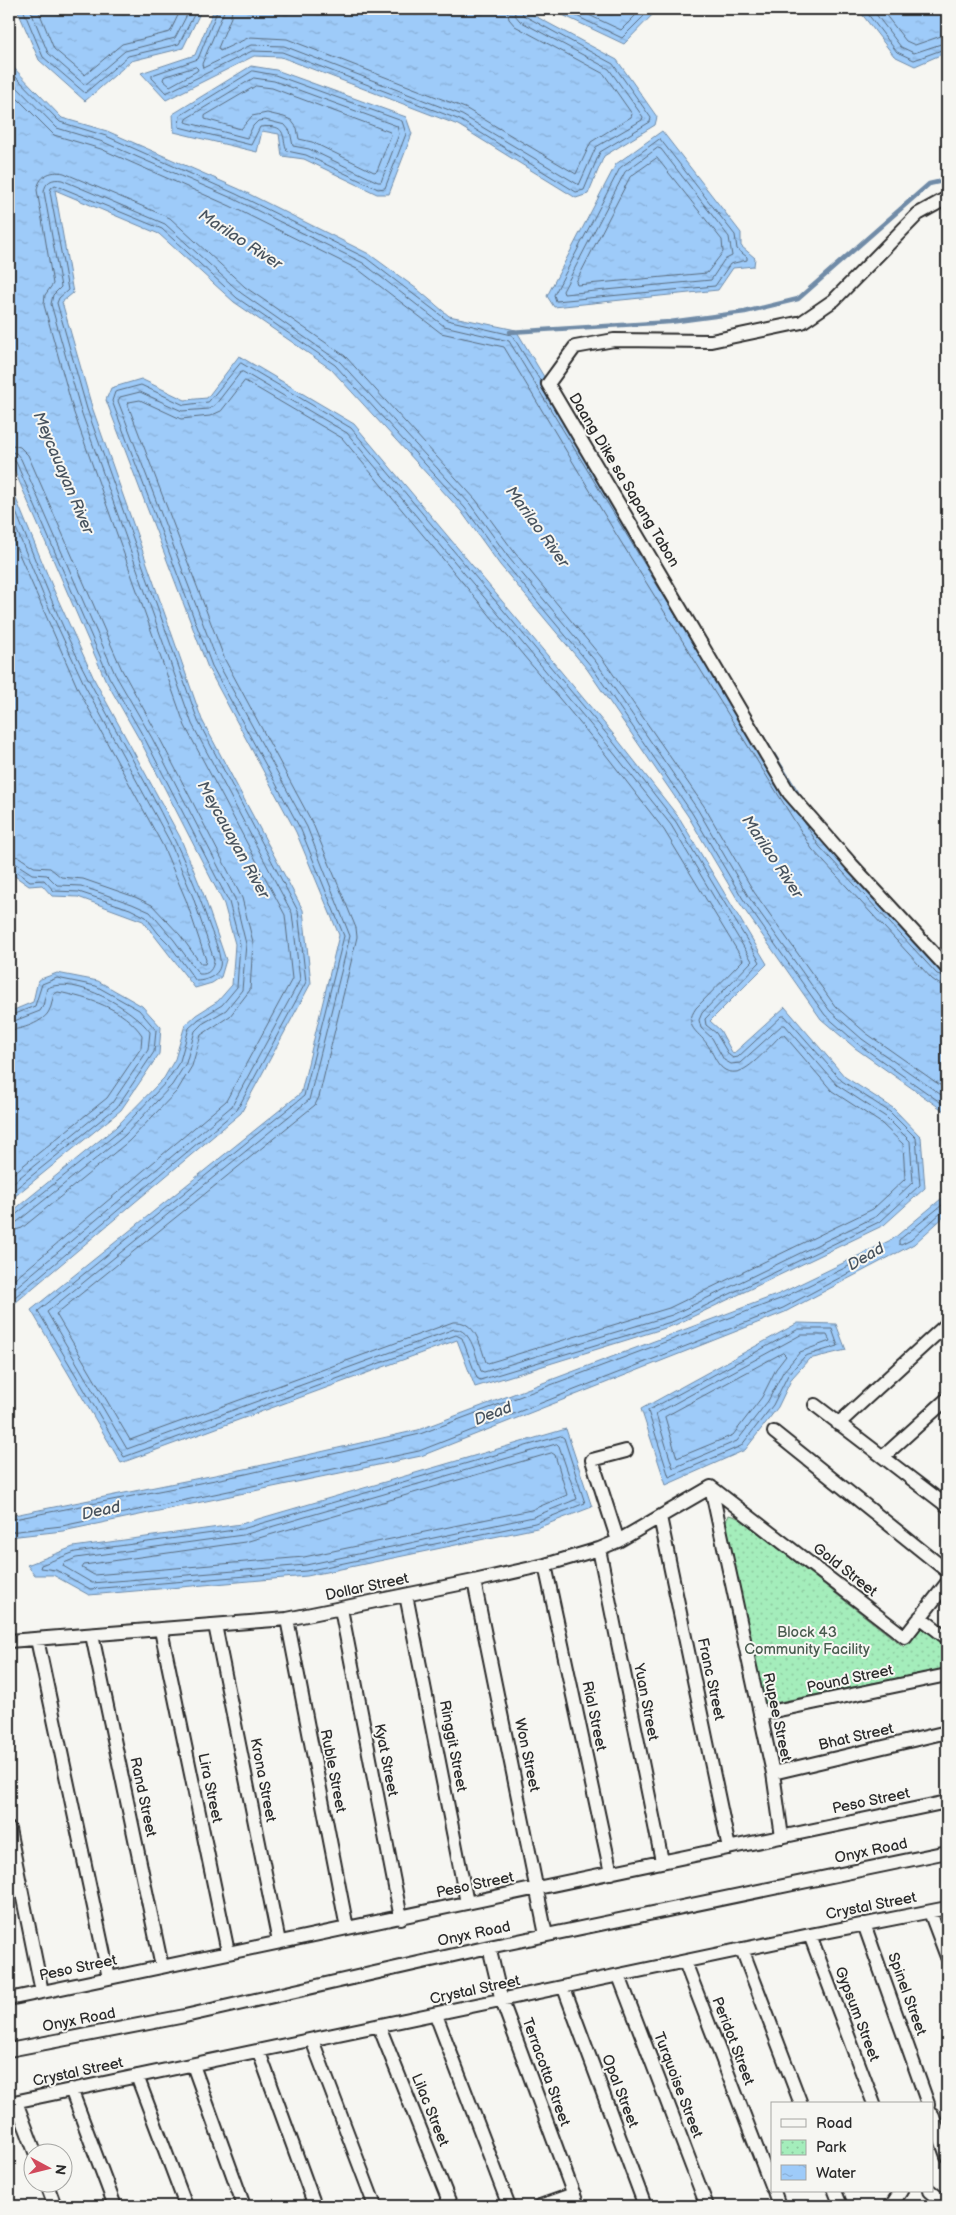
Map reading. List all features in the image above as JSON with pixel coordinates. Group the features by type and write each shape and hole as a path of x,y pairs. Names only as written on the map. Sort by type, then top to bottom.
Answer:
{"street":[{"name":"Daang Dike sa Sapang Tabon","path":"947,198 918,214 834,300 802,322 711,341 614,340 575,347 548,384 789,793 947,968"},
{"path":"838,1424 947,1324"},
{"path":"884,1456 947,1399"},
{"path":"814,1405 884,1456 942,1502 947,1489"},
{"path":"774,1432 947,1571"},
{"path":"618,1541 592,1460 626,1451"},
{"name":"Dollar Street","path":"9,1641 287,1619 474,1581 545,1565 599,1549 618,1541 711,1487"},
{"name":"Gold Street","path":"711,1487 905,1637 947,1583"},
{"name":"Rupee Street","path":"711,1487 773,1773 782,1837"},
{"name":"Franc Street","path":"660,1517 730,1848"},
{"name":"Yuan Street","path":"599,1549 662,1861"},
{"name":"Rial Street","path":"545,1565 611,1873"},
{"name":"Won Street","path":"474,1581 546,1935"},
{"name":"Ringgit Street","path":"406,1595 467,1903"},
{"name":"Kyat Street","path":"341,1609 401,1918"},
{"path":"920,1617 947,1638"},
{"name":"Ruble Street","path":"287,1619 347,1928"},
{"name":"Krona Street","path":"215,1625 279,1942"},
{"name":"Lira Street","path":"161,1630 228,1952"},
{"name":"Rand Street","path":"92,1634 162,1967"},
{"path":"37,1639 109,1978"},
{"name":"Pound Street","path":"760,1714 947,1675"},
{"name":"Bhat Street","path":"773,1773 947,1732"},
{"name":"Peso Street","path":"9,1999 947,1802"},
{"path":"9,1828 42,1992"},
{"name":"Onyx Road","path":"9,2050 185,2016 489,1947 947,1852"},
{"name":"Crystal Street","path":"12,2103 71,2089 259,2052 742,1949 947,1908"},
{"path":"930,1912 947,1957"},
{"name":"Spinel Street","path":"864,1924 927,2102"},
{"name":"Gypsum Street","path":"810,1935 873,2102"},
{"name":"Terracotta Street","path":"489,1947 502,2001 578,2206"},
{"path":"742,1949 800,2102"},
{"name":"Peridot Street","path":"685,1962 771,2185"},
{"name":"Turquoise Street","path":"619,1976 707,2206"},
{"name":"Opal Street","path":"564,1988 646,2206"},
{"path":"436,2015 509,2206"},
{"name":"Lilac Street","path":"379,2026 451,2206"},
{"path":"312,2040 375,2206"},
{"path":"259,2052 315,2206"},
{"path":"193,2065 244,2206"},
{"path":"137,2076 186,2206"},
{"path":"71,2089 115,2206"},
{"path":"12,2103 30,2142"},
{"path":"934,2120 947,2156"},
{"path":"50,2192 55,2206"},
{"name":"Peridot Street","path":"774,2192 779,2206"},
{"path":"835,2192 841,2206"},
{"path":"891,2206 900,2192"},
{"path":"931,2192 947,2205"},
{"path":"540,2206 574,2194"}],"green space":[{"name":"Block 43 Community Facility","path":"729,1515 739,1518 904,1647 922,1628 947,1647 947,1668 764,1705 724,1525"}],"water":[{"path":"17,9 202,9 183,48 131,61 85,101 39,60"},
{"path":"214,9 522,9 617,60 657,117 655,125 604,156 588,194 576,198 458,125 281,57 254,56 166,100 141,73 195,55"},
{"path":"550,9 658,9 624,44"},
{"path":"858,9 947,9 947,52 915,66 894,56"},
{"path":"9,63 62,118 107,131 239,189 369,254 417,289 449,316 516,330 632,524 828,839 947,968 947,1113 855,1048 821,1019 739,902 688,816 587,669 500,565 461,511 331,369 234,302 159,234 55,190 73,293 62,302 92,407 202,720 303,910 311,983 241,1113 9,1308 9,1214 116,1127 164,1078 175,1059 185,1025 196,1015 218,1001 232,985 235,944 224,904 142,744 105,679 9,458"},
{"path":"251,66 276,70 406,117 412,134 389,194 377,194 304,159 282,156 279,134 262,131 257,152 174,132 173,114"},
{"path":"662,131 741,233 741,246 755,258 754,266 733,268 718,290 554,307 547,296 616,164"},
{"path":"239,356 354,424 614,735 680,819 767,964 710,1021 720,1030 733,1054 785,1007 845,1077 893,1108 921,1137 925,1188 884,1225 675,1325 475,1387 457,1340 121,1463 31,1310 301,1093 339,935 296,832 208,668 106,400 111,388 141,379 185,400 207,398"},
{"path":"9,482 55,593 95,681 180,837 203,893 226,960 221,977 212,983 195,988 143,921 78,897 52,896 42,885 29,886 9,872"},
{"path":"57,973 98,981 142,1006 161,1027 159,1054 121,1110 9,1201 9,1012 33,1002 38,980"},
{"name":"Dead","path":"947,1194 947,1214 914,1244 785,1312 421,1456 63,1531 9,1537 9,1516 245,1469 418,1430 779,1294 893,1239"},
{"path":"798,1323 836,1324 846,1350 809,1359 792,1378 778,1407 745,1450 666,1485 641,1409"},
{"path":"566,1429 592,1507 537,1528 307,1576 89,1595 53,1575 35,1575 27,1565 73,1547 241,1524"}],"waterway":[{"path":"510,332 670,322 745,312 798,299 929,184 947,180"}],"water label":[{"name":"Marilao River","path":"240,240"},
{"name":"Meycauayan River","path":"63,473"},
{"name":"Marilao River","path":"537,527"},
{"name":"Meycauayan River","path":"233,840"},
{"name":"Marilao River","path":"772,857"}]}
